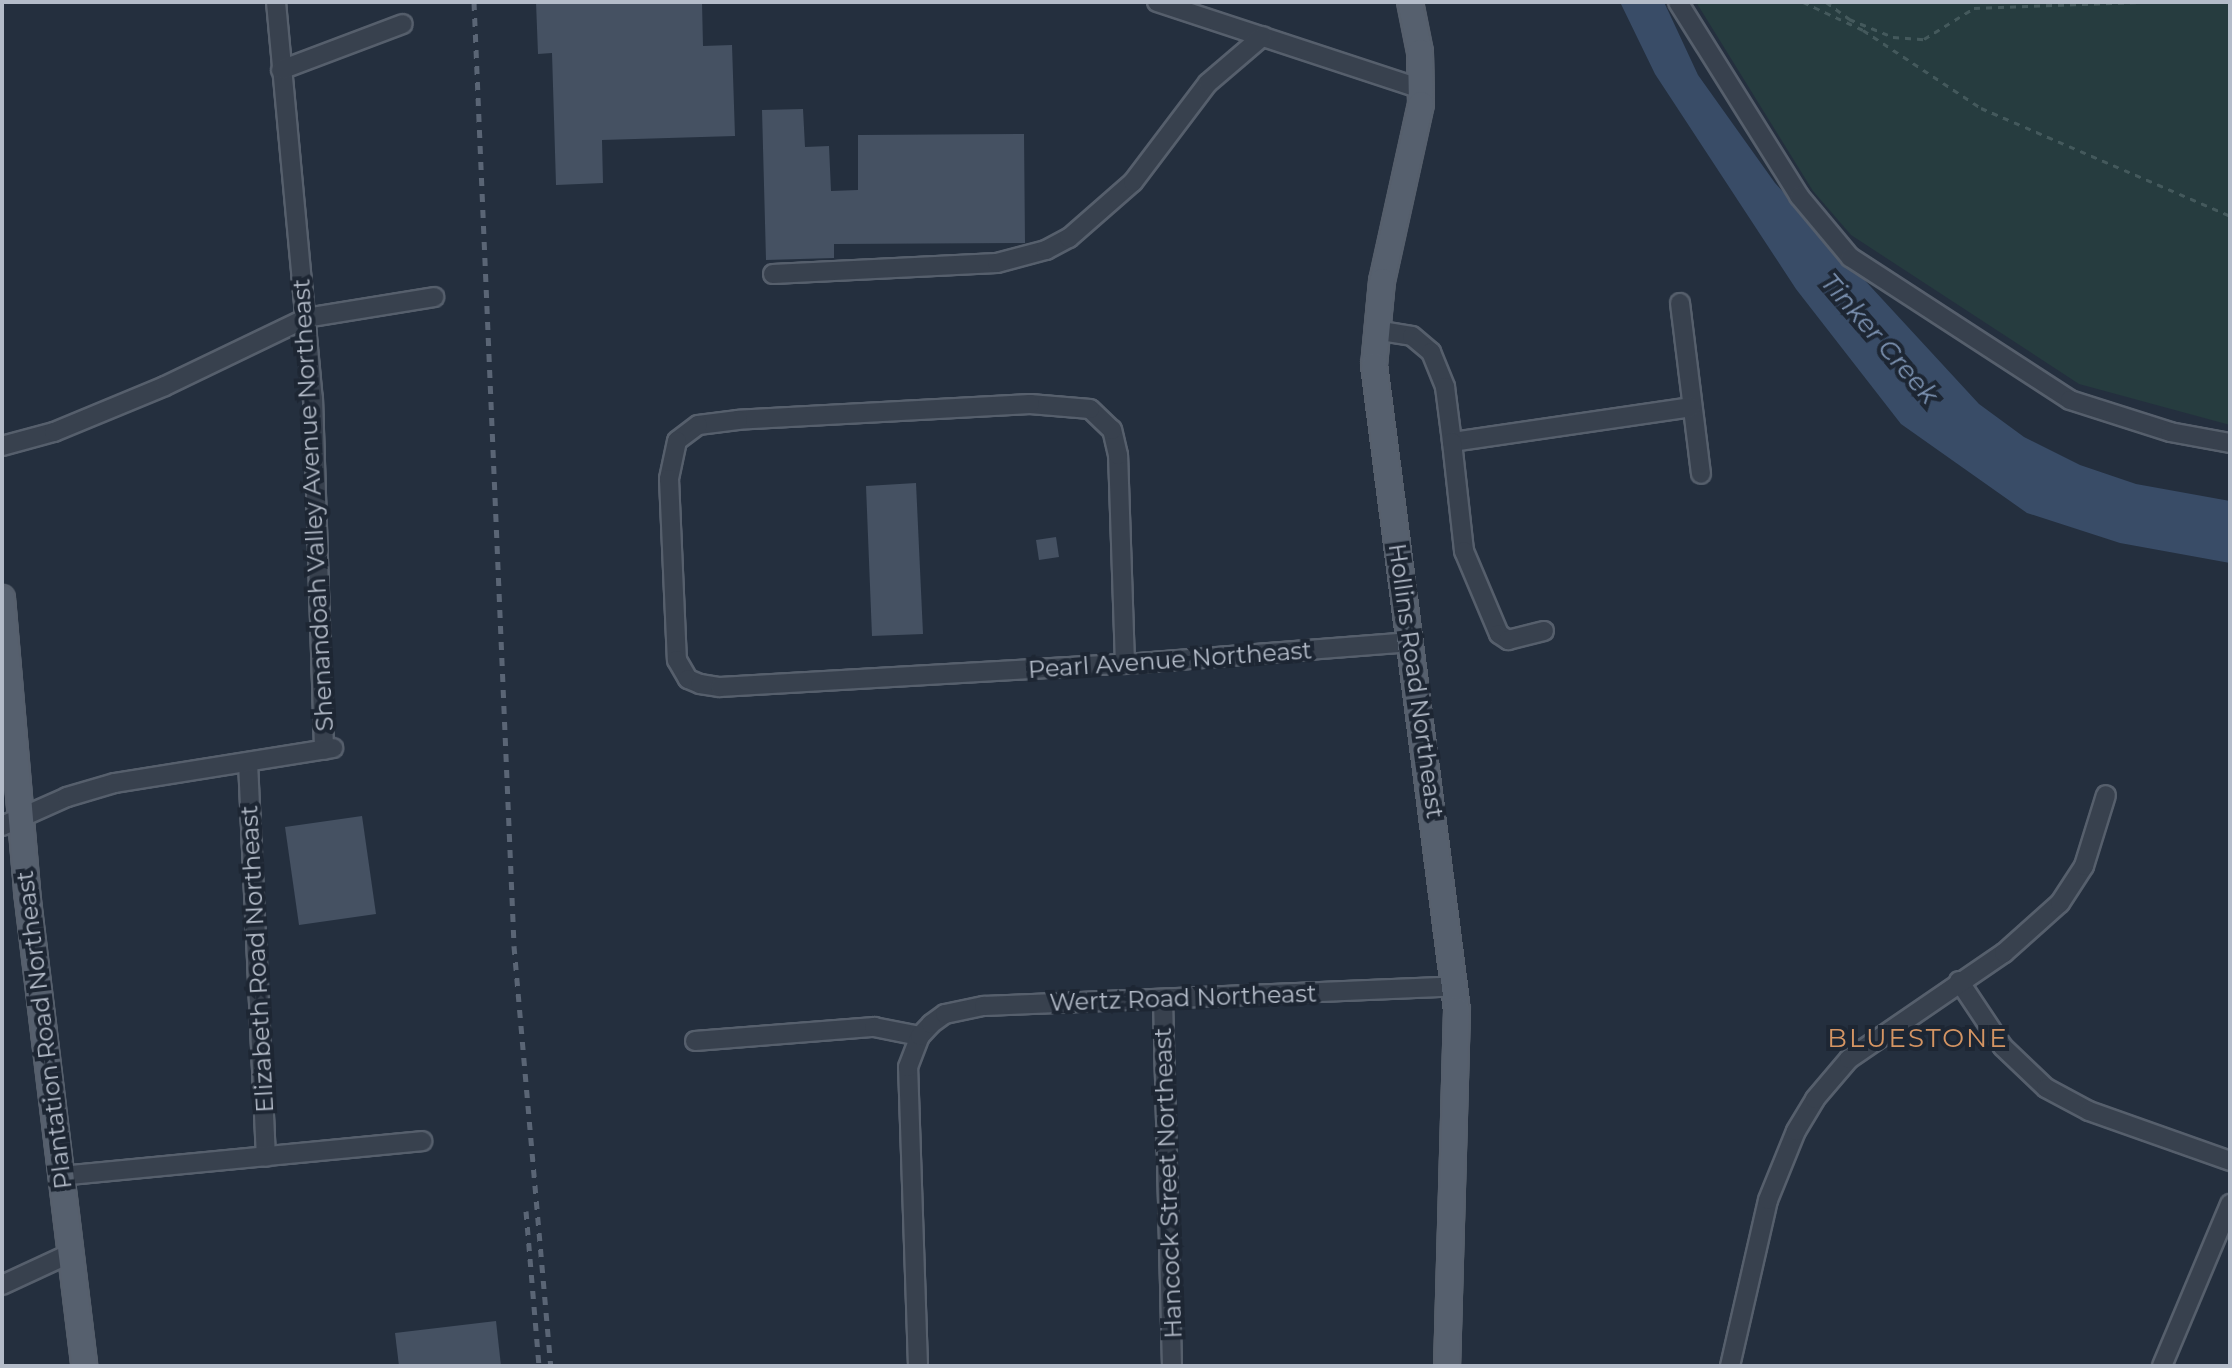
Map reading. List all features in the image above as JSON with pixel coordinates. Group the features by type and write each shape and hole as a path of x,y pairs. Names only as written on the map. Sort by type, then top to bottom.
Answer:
{"main road":[{"name":"Hollins Road Northeast","path":"1410,2 1421,89 1375,330 1377,418 1412,642 1455,986 1459,1055 1447,1366"},
{"name":"Plantation Road Northeast","path":"2,598 11,822 84,1366"}],"street":[{"name":"Shenandoah Valley Avenue Northeast","path":"248,762 329,749 306,318 276,2"},
{"path":"1157,2 1421,89"},
{"path":"1678,2 1799,196 1850,257 2070,400 2170,432 2230,443"},
{"path":"281,70 403,24"},
{"path":"773,274 997,263 1046,250 1069,238 1133,182 1208,83 1263,36"},
{"path":"2,446 54,432 165,386 306,318 434,297"},
{"path":"1680,303 1701,474"},
{"path":"1375,330 1412,336 1431,352 1445,387 1464,551 1499,634 1508,640 1544,631"},
{"name":"Pearl Avenue Northeast","path":"1125,664 1118,455 1112,430 1102,417 1077,404 698,425 686,431 671,453 680,670 700,684 720,687 1125,664 1412,642"},
{"path":"1452,442 1691,407"},
{"path":"11,822 115,783 248,762"},
{"name":"Elizabeth Road Northeast","path":"248,762 266,1157"},
{"path":"1730,1366 1768,1200 1796,1131 1849,1059 2004,953 2060,903 2084,866 2106,795"},
{"path":"1959,981 2003,1047 2046,1088 2089,1111 2230,1161"},
{"name":"Wertz Road Northeast","path":"920,1036 945,1014 961,1009 1455,986"},
{"name":"Hancock Street Northeast","path":"1163,999 1172,1366"},
{"path":"695,1041 874,1027 920,1036 908,1067 907,1109 918,1366"},
{"path":"60,1176 422,1141"},
{"path":"2162,1366 2230,1204"},
{"path":"2,1285 69,1254"}],"path":[{"path":"1803,2 1863,30 1981,108 2230,216"},
{"path":"1826,2 1849,19 1893,37 1924,39 1974,8 2141,2"}],"green space":[{"path":"1696,2 2230,2 2230,425 2079,384 1851,235 1813,191"}],"water":[{"name":"Tinker Creek","path":"1620,2 1664,2 1698,75 1775,183 1979,404 2024,437 2080,465 2136,484 2230,501 2230,563 2120,543 2027,513 1901,424 1796,289 1655,74"}],"building":[{"path":"536,2 702,2 703,46 732,45 735,136 602,140 603,183 556,185 552,53 538,54"},
{"path":"803,109 805,147 829,146 831,191 858,190 858,135 1024,134 1025,243 834,244 834,258 766,260 762,110"},
{"path":"916,483 923,634 872,636 866,486"},
{"path":"1056,537 1059,557 1039,560 1036,540"},
{"path":"362,816 376,914 299,925 285,827"},
{"path":"496,1321 501,1366 399,1366 395,1333"}],"railway":[{"path":"474,2 514,946 551,1366"},
{"path":"526,1211 539,1366"}],"district":[{"name":"BLUESTONE","path":"1918,1039"}]}
